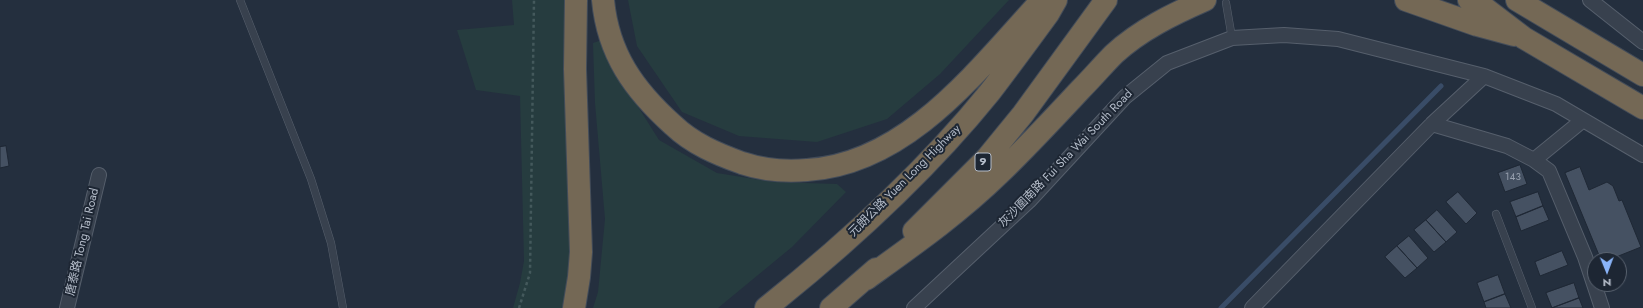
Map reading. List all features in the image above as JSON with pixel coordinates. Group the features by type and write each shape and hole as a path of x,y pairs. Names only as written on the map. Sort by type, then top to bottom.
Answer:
{"highway":[{"path":"574,308 581,252 575,69 576,0"},
{"path":"603,0 608,30 619,59 631,80 670,123 689,138 716,153 755,167 787,172 820,170 855,162 881,150 931,115 971,78 1042,0"},
{"name":"元朗公路 Yuen Long Highway","path":"766,308 835,250 920,169 990,92 1048,14 1056,0"},
{"name":"9","path":"831,308 866,279 987,158 1023,114 1085,31 1106,0"},
{"path":"866,279 935,230 962,208 1031,142 1115,54 1142,33 1172,14 1205,0"},
{"path":"1406,0 1477,25 1524,38"},
{"path":"1469,0 1482,6 1524,38 1643,108"},
{"path":"1517,0 1643,75"}],"street":[{"path":"1590,0 1643,42"},
{"name":"灰沙圍南路 Fui Sha Wai South Road","path":"914,308 1029,200 1125,97 1167,63 1232,38 1284,35 1338,40 1484,76 1556,104 1643,155"},
{"path":"1252,308 1432,124 1484,76"},
{"path":"1534,160 1583,120"},
{"path":"1432,124 1507,146 1534,160 1549,171 1585,257 1602,308"},
{"name":"唐泰路 Tong Tai Road","path":"67,308 99,175"}],"lane":[{"path":"240,0 311,179 332,243 343,308"},
{"path":"1226,4 1232,38"},
{"path":"1496,214 1532,308"}],"path":[{"path":"519,308 530,273 534,0"}],"green space":[{"path":"512,0 567,0 564,72 573,208 568,291 562,308 513,308 524,261 520,96 476,90 457,30 514,25"},
{"path":"628,0 1009,0 940,74 887,119 817,142 739,136 682,112 637,46"},
{"path":"602,40 625,86 659,140 717,173 773,182 837,184 846,192 792,247 718,308 593,308 598,292 605,219 595,103 593,43"}],"building":[{"path":"6,146 9,166 0,168 0,147"},
{"path":"1520,165 1527,184 1505,192 1498,173"},
{"path":"1580,167 1589,190 1607,182 1613,186 1619,201 1622,200 1641,247 1627,253 1598,252 1565,173"},
{"path":"1458,192 1477,213 1466,224 1446,202"},
{"path":"1538,192 1543,206 1516,217 1510,202"},
{"path":"1543,206 1549,220 1521,231 1516,217"},
{"path":"1437,210 1457,232 1446,242 1426,220"},
{"path":"1426,220 1446,242 1434,252 1414,230"},
{"path":"1409,236 1428,258 1417,268 1397,246"},
{"path":"1397,246 1417,268 1405,278 1385,257"},
{"path":"1562,251 1568,265 1540,276 1535,262"},
{"path":"1498,275 1505,294 1484,302 1477,283"},
{"path":"1574,283 1579,298 1552,308 1546,293"},
{"path":"1505,294 1511,308 1486,308 1484,302"},
{"path":"1579,298 1583,308 1552,308"}],"waterway":[{"path":"1221,308 1441,86"}]}
